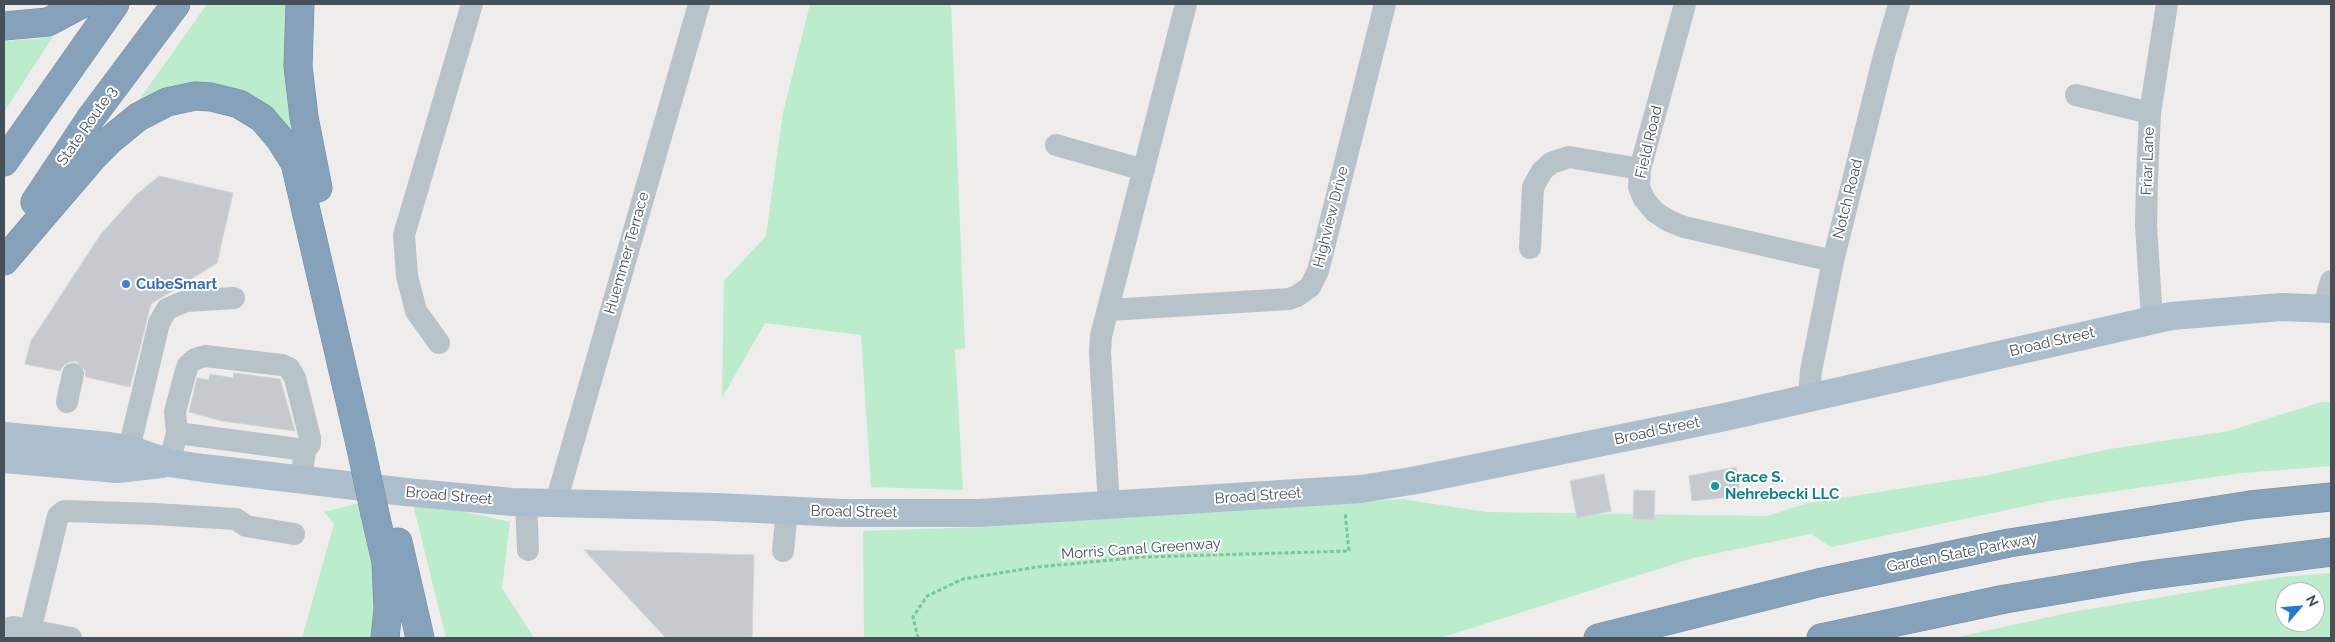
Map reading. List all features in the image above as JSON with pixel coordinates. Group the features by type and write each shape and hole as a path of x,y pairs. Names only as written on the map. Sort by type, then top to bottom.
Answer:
{"highway":[{"path":"4,26 48,22 82,4"},
{"path":"4,162 115,4"},
{"name":"State Route 3","path":"4,252 90,119 176,4"},
{"path":"300,4 297,48 304,117 368,446"},
{"path":"4,261 93,157 138,117 166,102 195,96 211,97 239,104 262,118 280,139 294,163 368,446 384,515 420,638"},
{"name":"Garden State Parkway","path":"1598,638 1818,583 2000,544 2250,505 2331,497"},
{"path":"384,515 388,609 385,638"},
{"path":"1821,638 2005,599 2113,580 2331,552"}],"main road":[{"name":"Broad Street","path":"4,444 80,442 129,449 169,463 406,492 526,502 842,513 979,513 1109,506 1344,491 1417,480 1809,397 2152,320 2214,311 2282,307 2327,309"},
{"name":"Broad Street","path":"4,444 117,469 169,463"}],"street":[{"path":"439,343 416,311 407,276 404,235 472,4"},
{"name":"Huemmer Terrace","path":"556,502 699,4"},
{"path":"1109,506 1100,353 1102,336 1186,4"},
{"name":"Highview Drive","path":"1108,310 1289,299 1310,287 1318,271 1385,4"},
{"name":"Field Road","path":"1685,4 1640,169 1639,187 1644,199 1655,212 1669,221 1684,227 1833,261"},
{"name":"Notch Road","path":"1809,397 1811,371 1833,261 1884,56 1900,4"},
{"name":"Friar Lane","path":"2152,320 2146,225 2150,113 2167,4"},
{"path":"2076,95 2150,113"},
{"path":"1056,145 1144,170"},
{"path":"1530,248 1533,186 1542,171 1550,163 1569,157 1640,169"},
{"path":"2327,309 2331,281"},
{"path":"129,449 159,323 166,309 186,300 234,298"},
{"path":"169,463 177,433 175,412 188,365 195,359 205,356 282,365 289,368 295,378 310,438 310,444 305,450 302,480"},
{"path":"67,402 73,374"},
{"path":"177,433 305,450"},
{"path":"526,502 528,550"},
{"path":"783,551 787,510"},
{"path":"71,638 13,626 58,516 64,511 236,519 246,526 294,534"}],"path":[{"name":"Morris Canal Greenway","path":"918,638 913,617 927,596 963,579 1037,567 1144,556 1349,551 1344,491"}],"green space":[{"path":"207,4 292,4 302,159 259,107 134,107"},
{"path":"810,4 951,4 965,348 955,350 963,490 871,487 861,335 765,323 722,398 724,281 766,236 783,113"},
{"path":"54,35 4,112 4,41 36,39"},
{"path":"2321,402 2331,402 2331,466 2242,473 2054,500 1831,547 1811,534 1693,558 1440,638 864,638 863,531 983,527 1402,499 1486,512 1767,516 1808,503 1988,475 2110,449 2229,431"},
{"path":"412,500 510,522 502,588 534,638 446,638"},
{"path":"366,501 377,544 377,638 302,638 334,524 324,512"},
{"path":"2331,573 2331,638 1953,638 2072,612 2283,577"}],"building":[{"name":"CubeSmart","path":"159,176 233,193 217,263 151,304 130,387 86,377 85,370 76,361 69,362 60,371 25,364 31,341 101,234 136,195"},
{"path":"234,373 280,379 295,431 222,421 189,412 197,378 209,380 210,374 233,378"},
{"name":"Grace S. Nehrebecki LLC","path":"1736,467 1740,496 1692,501 1689,476"},
{"path":"1604,474 1611,511 1577,518 1570,481"},
{"path":"1634,490 1655,491 1654,520 1633,519"},
{"path":"584,550 754,555 752,638 666,638"}],"place":[{"name":"CubeSmart","path":"126,284"},
{"name":"Grace S. Nehrebecki LLC","path":"1715,486"}]}
